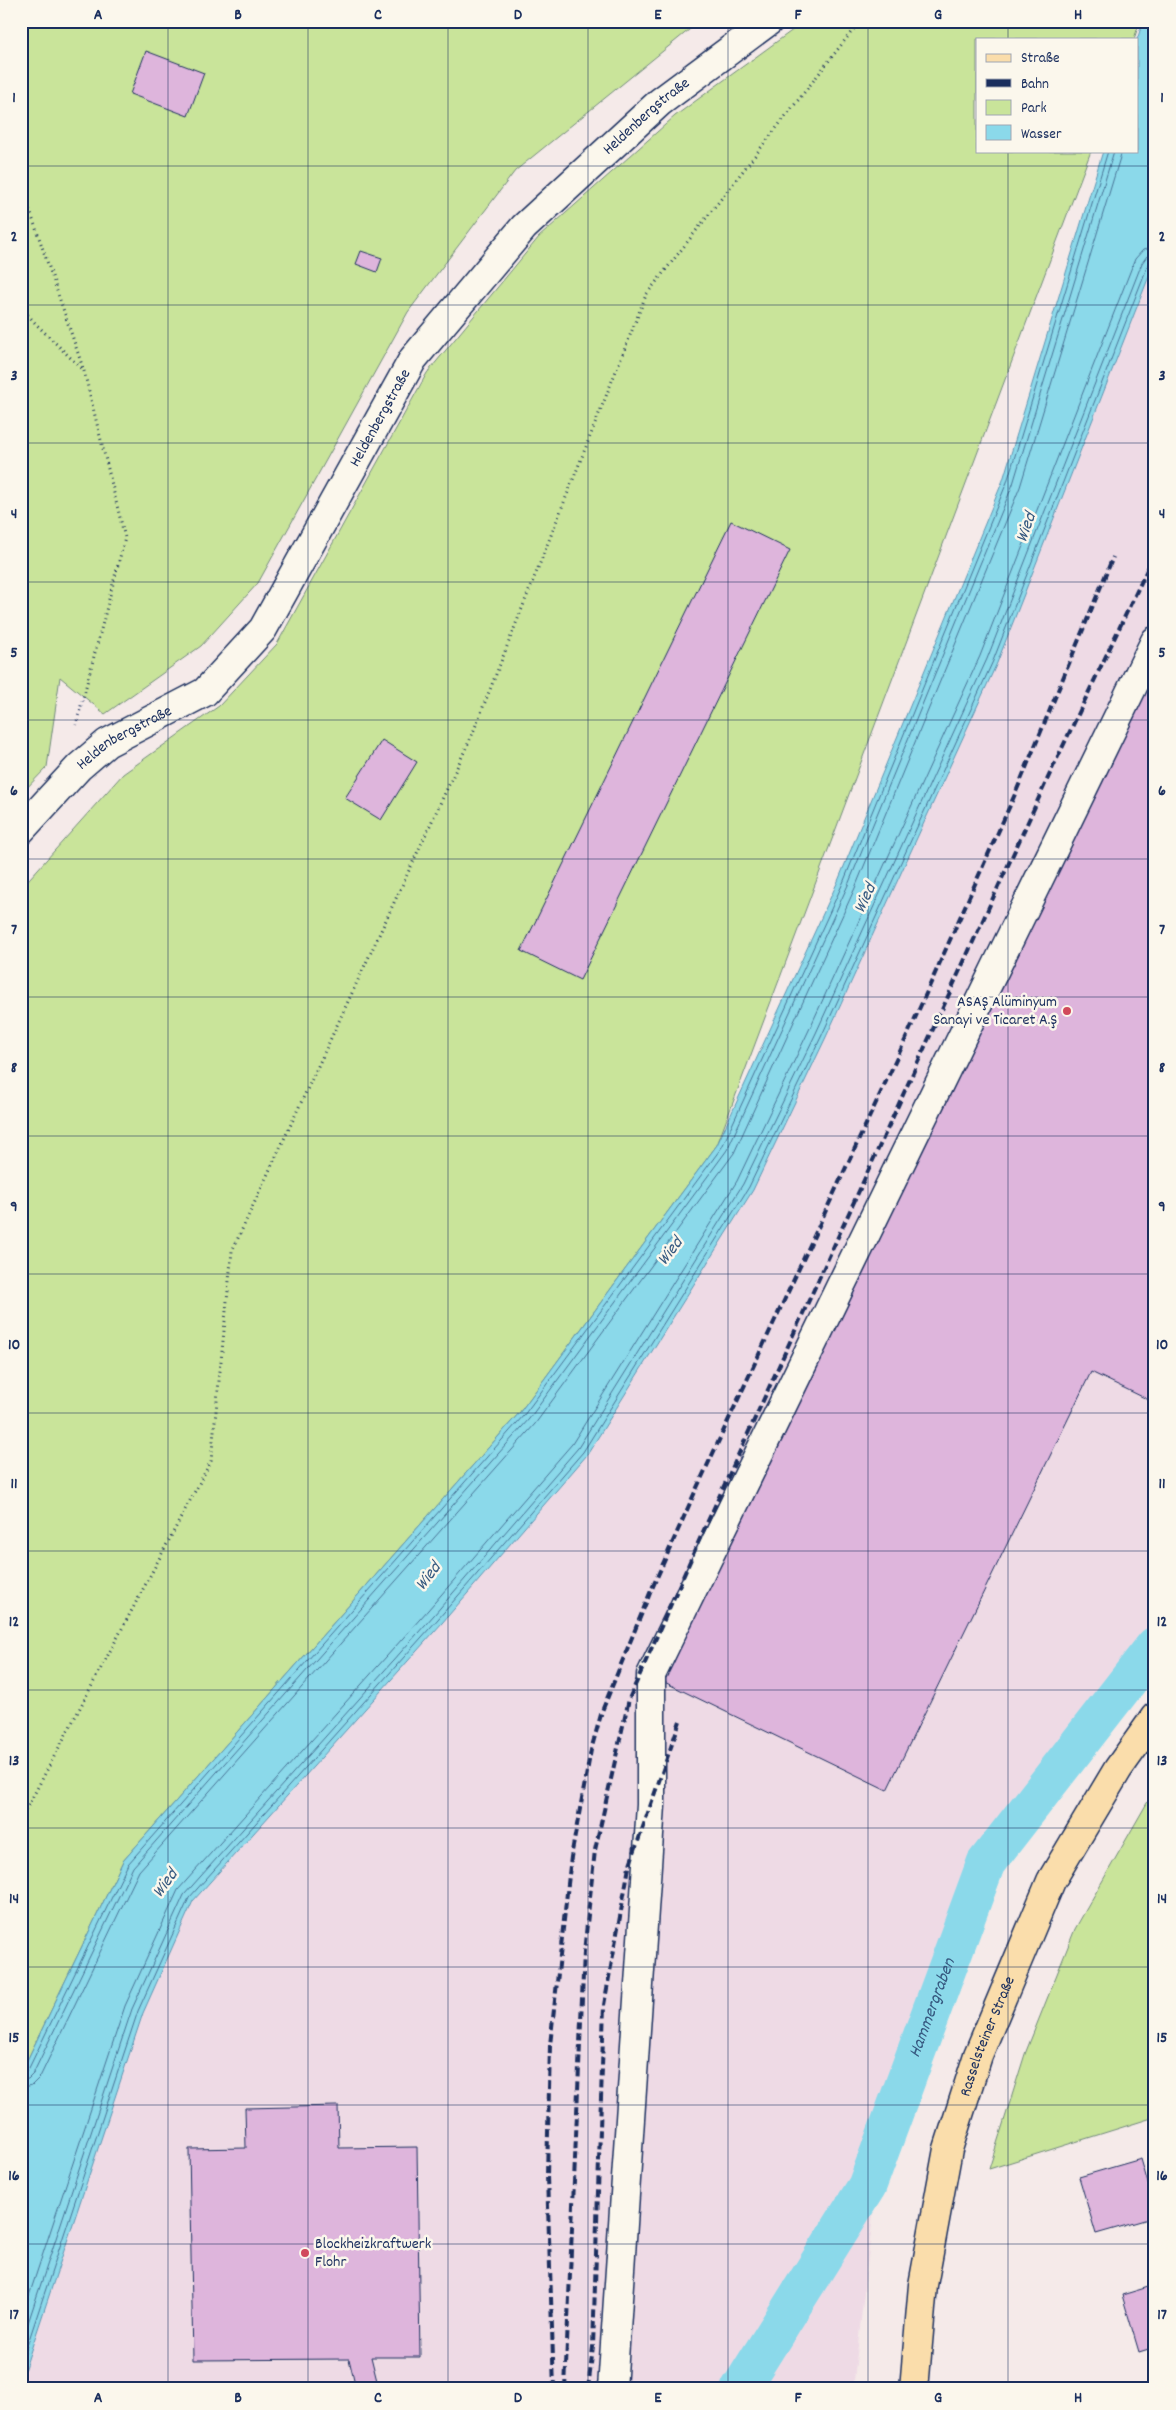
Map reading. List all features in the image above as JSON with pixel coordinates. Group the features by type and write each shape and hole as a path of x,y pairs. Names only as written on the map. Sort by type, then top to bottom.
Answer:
{"main road":[{"name":"Rasselsteiner Straße","path":"914,2389 923,2286 948,2149 978,2055 1051,1881 1118,1769 1155,1717"}],"street":[{"name":"Heldenbergstraße","path":"21,830 79,767 107,743 205,692 263,629 413,359 524,227 660,102 769,21"},
{"path":"612,2389 651,1804 651,1675 1155,642"}],"path":[{"path":"21,1819 211,1461 232,1251 472,735 646,295 860,21"},
{"path":"21,199 27,202 84,371 125,538 73,737 79,767"},
{"path":"21,307 84,371"}],"shaded area":[{"path":"1155,261 1155,1663 1004,1862 874,2205 853,2389 21,2389 21,2380 143,2013 193,1901 442,1623 587,1455 753,1190 826,1037 997,663"}],"green space":[{"path":"21,21 700,21 515,171 408,312 258,583 201,646 105,714 60,677 47,767 21,794"},
{"path":"805,21 1140,21 1134,38 976,38 976,152 1091,152 717,1145 520,1412 123,1861 21,2073 21,888 123,774 219,706 277,644 427,373 539,237 675,116"},
{"path":"1155,1793 1155,2117 989,2169 1025,2054 1075,1929 1147,1803"}],"water":[{"name":"Wied","path":"1143,21 1155,21 1155,261 997,663 826,1037 753,1190 587,1455 442,1623 193,1901 143,2013 21,2380 21,2073 123,1861 520,1412 717,1145 838,881 1003,480 1103,152 1138,152 1138,38"}],"building":[{"path":"146,51 204,73 188,116 130,94"},
{"path":"361,251 382,258 377,272 356,264"},
{"path":"731,521 790,550 580,980 521,951"},
{"name":"ASAŞ Alüminyum Sanayi ve Ticaret A.Ş","path":"1155,651 1155,1403 1091,1372 887,1790 654,1677"},
{"path":"382,740 417,762 381,820 345,798"},
{"name":"Blockheizkraftwerk Flohr","path":"338,2106 339,2148 417,2147 420,2357 371,2357 379,2389 356,2389 349,2359 193,2360 189,2149 246,2148 245,2108"},
{"path":"1141,2159 1155,2208 1155,2217 1096,2234 1079,2177"},
{"path":"1155,2285 1155,2347 1139,2352 1122,2295"}],"waterway":[{"name":"Hammergraben","path":"740,2389 867,2186 986,1863 1155,1646"}],"railway":[{"path":"565,2389 584,1952 595,1850 629,1699 702,1534 1053,767 1155,553"},
{"path":"554,2389 547,2176 550,2045 571,1857 591,1750 602,1711 650,1593 695,1492 908,1034 1016,792 1113,557"},
{"path":"588,2389 593,2347 604,2005 629,1867 680,1721"}],"place":[{"name":"ASAŞ Alüminyum Sanayi ve Ticaret A.Ş","path":"1067,1011"},
{"name":"Blockheizkraftwerk Flohr","path":"305,2253"}]}
